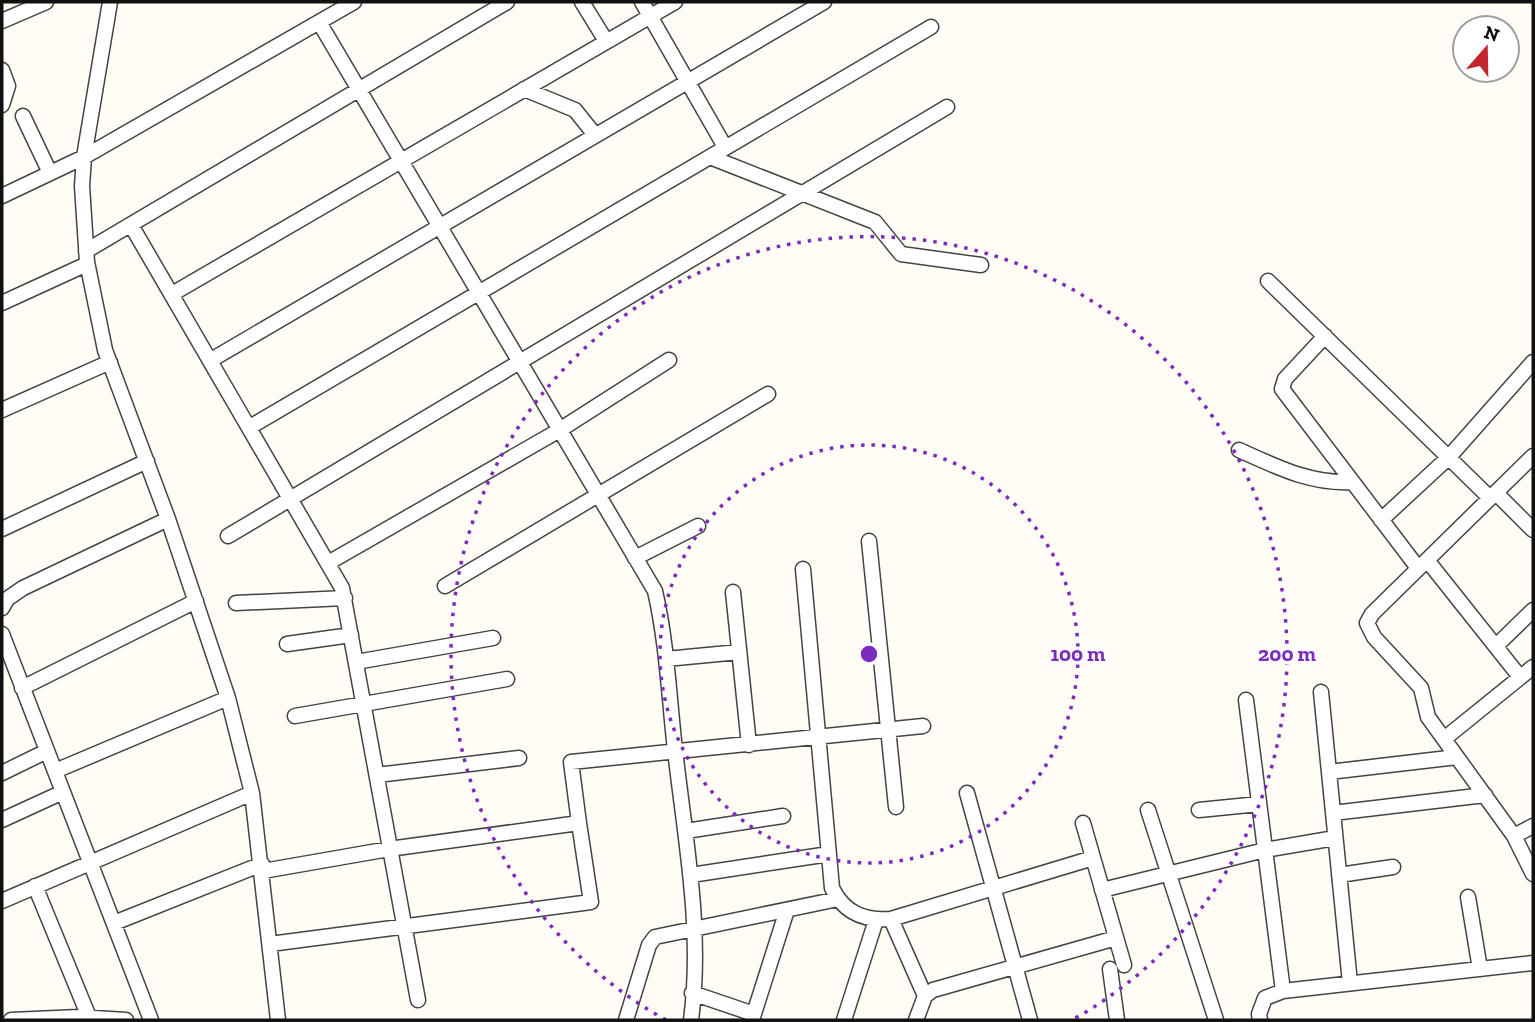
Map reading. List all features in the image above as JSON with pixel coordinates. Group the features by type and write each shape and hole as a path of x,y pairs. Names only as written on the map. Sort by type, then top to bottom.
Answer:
{"street":[{"path":"2,21 46,2"},
{"path":"110,2 84,157 86,258 110,362 168,519 228,698 252,793 263,867 278,1020"},
{"path":"2,196 84,157 354,2"},
{"path":"2,303 86,258 131,225 507,2"},
{"path":"582,2 606,41"},
{"path":"642,2 726,147"},
{"path":"172,294 675,2"},
{"path":"211,360 824,2"},
{"path":"319,22 518,365 655,591 666,659 691,875 694,929 691,1020"},
{"path":"250,427 931,27"},
{"path":"2,70 8,86 2,105"},
{"path":"524,89 575,110 595,135"},
{"path":"228,536 947,107"},
{"path":"23,116 50,173"},
{"path":"709,156 875,222 901,254 981,265"},
{"path":"131,225 292,498 345,598 418,1000"},
{"path":"1268,281 1449,457 1533,530"},
{"path":"1325,336 1285,379 1282,389 1381,520 1496,646 1520,677"},
{"path":"328,563 558,431 670,360"},
{"path":"2,410 110,362"},
{"path":"1381,520 1449,457 1533,362"},
{"path":"445,586 768,394"},
{"path":"1239,450 1303,478 1331,483 1351,482"},
{"path":"1533,456 1372,614 1367,624 1374,637 1421,688 1428,718 1514,836 1533,874"},
{"path":"2,529 147,461"},
{"path":"2,608 7,599 23,588 168,519"},
{"path":"635,558 698,526"},
{"path":"869,541 896,807"},
{"path":"803,569 832,888 838,899 862,918 884,920 1093,858"},
{"path":"733,592 750,746"},
{"path":"236,603 345,598"},
{"path":"22,688 196,601"},
{"path":"1496,646 1533,610"},
{"path":"2,634 6,660 22,688 151,1020"},
{"path":"288,644 351,635"},
{"path":"356,662 493,638"},
{"path":"666,659 739,652"},
{"path":"1444,739 1533,667"},
{"path":"295,716 507,679"},
{"path":"1321,692 1350,983"},
{"path":"55,771 228,698"},
{"path":"1246,700 1283,991"},
{"path":"270,944 591,902 571,762 675,750 750,746 923,726"},
{"path":"2,772 47,751"},
{"path":"1329,772 1457,757"},
{"path":"377,775 519,758"},
{"path":"2,820 63,792"},
{"path":"2,901 252,793"},
{"path":"967,793 1030,1020"},
{"path":"1333,813 1485,795"},
{"path":"1199,810 1259,804"},
{"path":"1147,810 1171,873 1216,1020"},
{"path":"686,831 783,816"},
{"path":"114,923 263,867 579,823"},
{"path":"1083,823 1116,938 1117,1020"},
{"path":"1514,836 1533,826"},
{"path":"1102,890 1265,850 1335,838"},
{"path":"691,875 829,854"},
{"path":"1339,875 1393,866"},
{"path":"36,886 89,1017"},
{"path":"1468,897 1480,969"},
{"path":"626,1020 651,940 838,899"},
{"path":"692,993 753,1017 787,909"},
{"path":"884,920 925,996"},
{"path":"844,1020 884,920"},
{"path":"916,1020 925,996 933,990 1116,938"},
{"path":"1259,1020 1265,998 1283,991 1533,963"},
{"path":"11,1020 89,1017 126,1020"}]}
